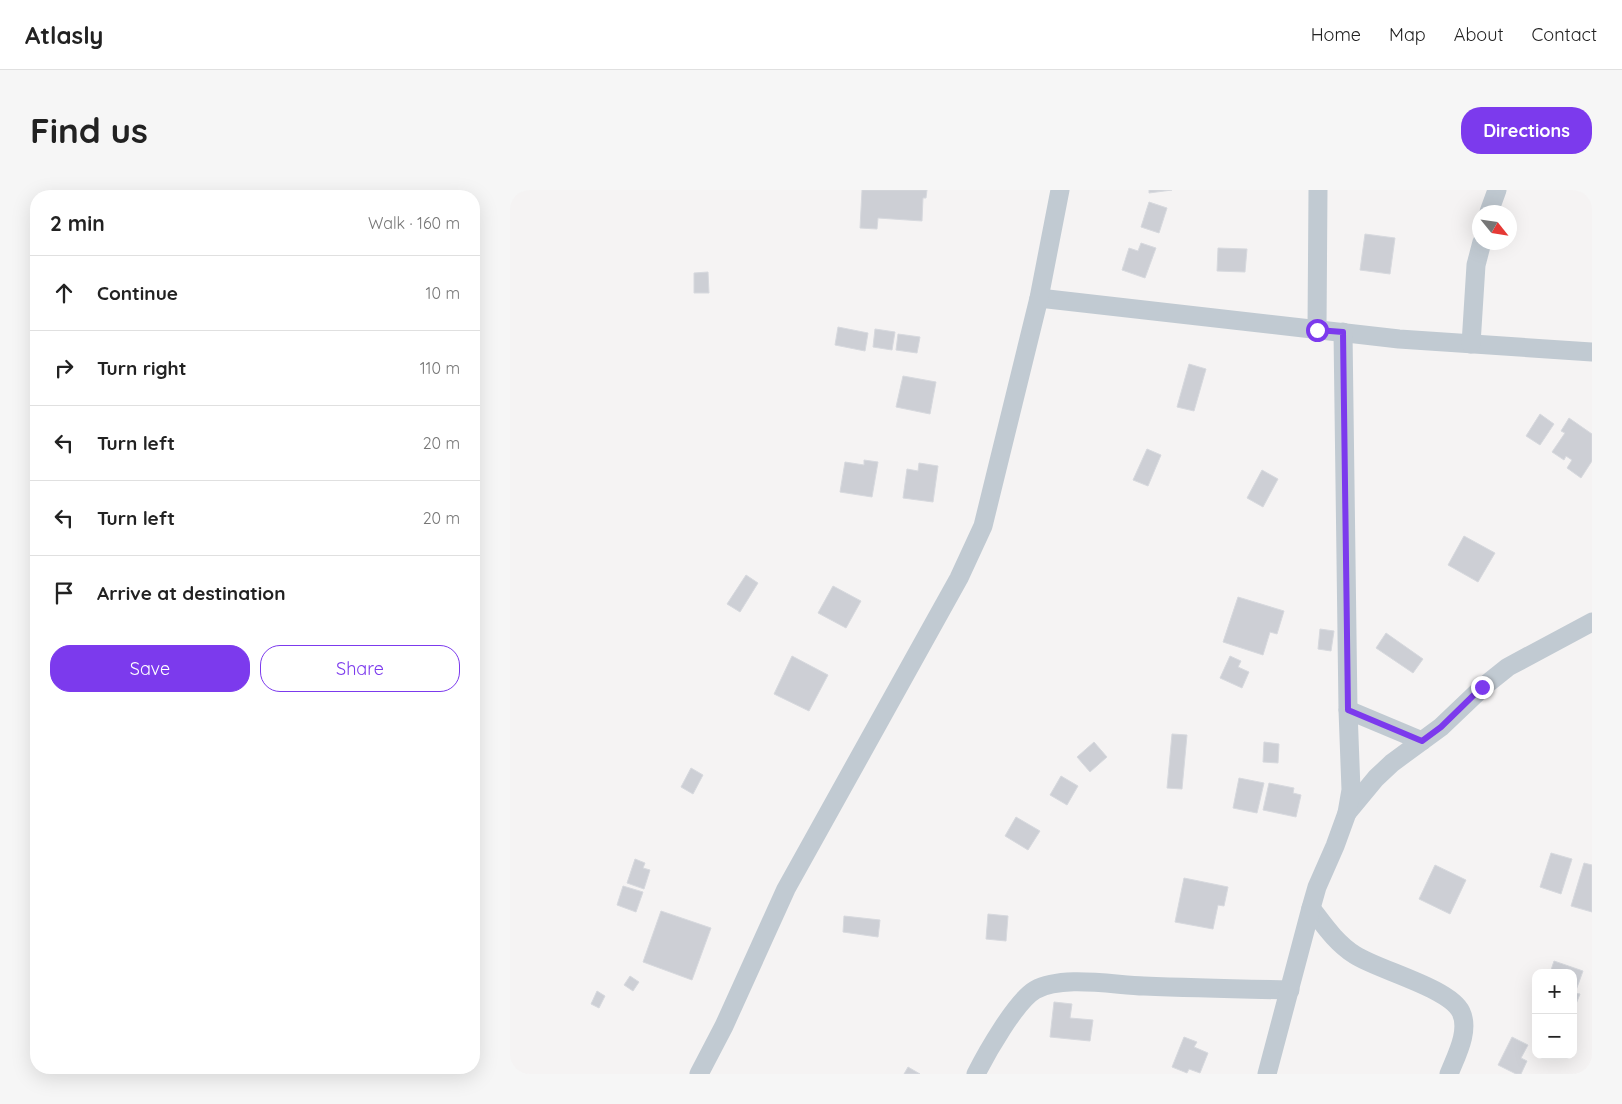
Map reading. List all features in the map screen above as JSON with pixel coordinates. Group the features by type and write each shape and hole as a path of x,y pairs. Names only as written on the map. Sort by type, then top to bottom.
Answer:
{"street":[{"path":"699,1074 724,1026 786,889 959,578 983,526 1040,298 1060,190"},
{"path":"1317,330 1318,190"},
{"path":"1492,205 1497,190"},
{"path":"1471,344 1476,265 1480,250"},
{"path":"1040,298 1399,339 1592,352"},
{"path":"1267,1074 1317,887 1347,813 1351,790 1348,710 1343,332"},
{"path":"1347,813 1376,778 1392,763 1441,727 1482,687 1508,667 1592,622"},
{"path":"1348,710 1422,741"},
{"path":"1311,908 1338,942 1356,956 1449,998 1461,1012 1465,1030 1449,1074"},
{"path":"976,1074 986,1053 1019,1005 1034,991 1049,984 1070,982 1290,990"}],"building":[{"path":"862,190 927,190 926,198 923,198 922,221 878,218 877,229 860,228"},
{"path":"1149,190 1172,190 1149,193"},
{"path":"1149,202 1167,208 1159,233 1141,227"},
{"path":"1365,234 1395,238 1390,274 1360,270"},
{"path":"1141,243 1156,248 1145,278 1122,270 1129,248 1138,251"},
{"path":"1218,248 1247,249 1245,272 1217,271"},
{"path":"708,272 709,293 694,293 694,273"},
{"path":"838,327 868,333 865,351 835,345"},
{"path":"875,329 895,332 892,350 873,347"},
{"path":"898,334 920,337 917,353 896,350"},
{"path":"1189,364 1206,369 1194,411 1177,407"},
{"path":"903,376 936,382 930,414 896,407"},
{"path":"1540,414 1554,424 1540,445 1526,436"},
{"path":"1569,418 1592,434 1592,461 1581,478 1567,468 1572,460 1566,456 1564,460 1552,452 1565,433 1561,431"},
{"path":"1147,449 1161,455 1148,486 1133,480"},
{"path":"864,460 878,462 872,497 840,492 845,462 864,465"},
{"path":"919,463 938,466 933,502 903,498 907,469 918,471"},
{"path":"1262,470 1278,479 1263,507 1247,498"},
{"path":"1464,536 1495,553 1478,582 1448,565"},
{"path":"746,575 758,583 740,612 727,604"},
{"path":"833,586 861,601 846,628 818,613"},
{"path":"1238,597 1284,611 1277,634 1270,632 1263,655 1223,642"},
{"path":"1320,629 1334,631 1331,651 1318,649"},
{"path":"1386,633 1423,659 1413,673 1376,648"},
{"path":"792,656 828,675 809,711 774,694"},
{"path":"1230,656 1241,661 1238,667 1249,672 1242,688 1220,678"},
{"path":"1172,734 1187,735 1182,789 1167,788"},
{"path":"1094,742 1107,757 1090,772 1077,757"},
{"path":"1264,742 1279,744 1278,763 1263,762"},
{"path":"691,768 703,775 693,794 681,787"},
{"path":"1061,776 1078,786 1067,805 1050,795"},
{"path":"1239,778 1264,783 1257,813 1233,808"},
{"path":"1269,783 1294,788 1293,793 1301,795 1296,817 1263,810"},
{"path":"1016,817 1040,831 1028,850 1005,836"},
{"path":"1551,853 1572,859 1561,894 1540,887"},
{"path":"635,859 645,863 643,868 650,870 644,889 627,883"},
{"path":"1584,863 1592,865 1592,912 1571,906"},
{"path":"1435,865 1466,880 1450,914 1419,899"},
{"path":"1184,878 1228,887 1224,906 1218,905 1213,929 1175,922"},
{"path":"623,886 643,892 636,912 617,905"},
{"path":"661,911 711,928 692,980 643,962"},
{"path":"988,914 1008,916 1006,941 986,939"},
{"path":"844,916 880,920 878,937 843,932"},
{"path":"1554,961 1583,971 1577,988 1577,969 1551,969"},
{"path":"630,976 639,982 633,991 624,985"},
{"path":"597,991 605,996 599,1008 591,1004"},
{"path":"1054,1002 1072,1004 1070,1018 1093,1020 1090,1041 1050,1037"},
{"path":"1184,1037 1197,1042 1194,1047 1208,1053 1200,1073 1189,1069 1187,1073 1172,1067"},
{"path":"1512,1037 1528,1045 1521,1058 1527,1061 1521,1074 1516,1074 1498,1065"},
{"path":"908,1067 920,1074 904,1074"}],"route":[{"path":"1317,330 1343,332 1348,710 1422,741 1441,727 1482,687"}]}
